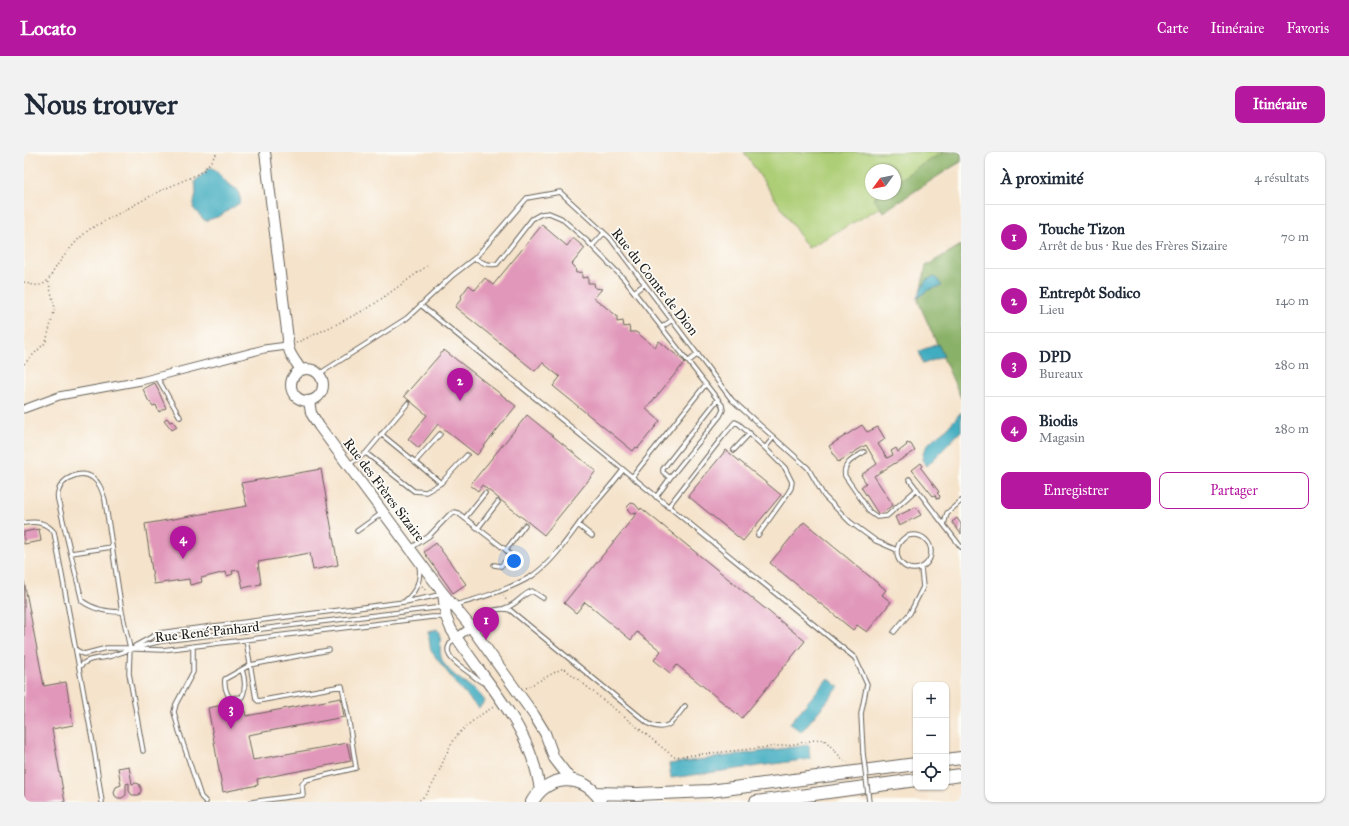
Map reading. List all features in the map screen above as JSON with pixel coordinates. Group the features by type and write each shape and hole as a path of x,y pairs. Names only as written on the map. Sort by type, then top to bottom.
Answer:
{"main road":[{"path":"949,760 961,758"},
{"path":"532,802 540,791 549,784 560,781 571,780 580,782 588,787 598,797 695,792 913,764"},
{"path":"949,777 961,775"},
{"path":"756,802 913,780"}],"street":[{"path":"265,152 288,339 287,346 302,370"},
{"path":"24,409 59,396 156,377 264,348 287,346"},
{"path":"308,369 314,370 319,374 323,382 323,390 318,398 309,401 300,400 292,389 291,384 294,376 302,370 308,369"},
{"name":"Rue des Frères Sizaire","path":"309,401 311,413 319,426 443,593"},
{"path":"443,593 448,610 450,629 503,701 519,728 530,751 537,774 540,791"},
{"path":"448,610 471,627 541,726 554,758 571,780"},
{"path":"456,638 471,627"}],"lane":[{"name":"Rue du Comte de Dion","path":"319,374 407,318 422,306 453,275 476,258 527,198 560,192 610,238 732,400 808,468 824,496 850,522 876,541 896,550"},
{"path":"476,258 485,264 497,264 532,219 542,214 549,213 561,218 624,278 690,361 722,405 723,410 720,416 656,497"},
{"path":"592,246 604,233"},
{"path":"634,292 645,284"},
{"path":"422,306 855,658 866,684 861,714 869,802"},
{"path":"662,327 672,320"},
{"path":"690,361 698,354"},
{"path":"156,377 180,417"},
{"path":"632,477 706,384"},
{"path":"670,478 663,472 663,470 718,400"},
{"path":"348,466 366,452 408,403"},
{"path":"668,507 735,422 750,433 785,468 792,482 788,493 758,535"},
{"path":"734,450 750,433"},
{"path":"381,434 441,483"},
{"path":"415,462 440,434"},
{"path":"765,448 773,438"},
{"path":"366,452 414,491 426,492 441,483 467,455"},
{"path":"864,452 846,465 844,470 845,476 870,512 877,517 886,516 917,489"},
{"path":"79,667 87,660 109,656 130,648 162,641 448,610 503,590 532,575 540,569 554,555 623,470"},
{"path":"122,612 107,612 86,605 82,602 57,493 68,478 76,474 86,474 93,478 102,490 122,612 130,648 129,674 143,751"},
{"path":"909,479 961,547"},
{"path":"465,518 485,492"},
{"path":"944,525 947,513 961,501"},
{"path":"478,528 498,502"},
{"path":"357,531 383,512"},
{"path":"410,549 429,536 451,513 454,512 465,518 506,550 509,557 501,566 494,565"},
{"path":"24,523 40,522 49,526 54,532 94,749 102,802"},
{"path":"506,550 525,525"},
{"path":"578,525 592,536"},
{"path":"913,535 924,538 931,548 930,560 921,568 911,570 906,568 898,560 896,550 898,544 907,536 913,535"},
{"path":"71,553 112,547"},
{"path":"404,602 411,596 418,580 420,570 418,559"},
{"path":"894,632 910,613 923,587 921,568"},
{"path":"471,627 484,614 497,608 506,608 516,604 532,590 543,598"},
{"name":"Rue René Panhard","path":"130,648 159,633 404,602 430,598 443,593"},
{"path":"506,608 649,724 657,728 665,727 670,724 685,706"},
{"name":"Rue René Panhard","path":"130,648 162,650 246,640 432,617 448,610"},
{"path":"456,638 449,645 447,650 449,655 457,664 482,682 492,686"},
{"path":"246,640 256,699 258,701 342,686 346,702 356,768 306,780 302,784 304,794 251,802"},
{"path":"193,646 193,672 176,704 174,712 201,796 206,802"},
{"path":"76,650 84,654 107,648 130,648"},
{"path":"242,670 245,682 244,694 242,697 230,698 227,694 224,682 225,679 242,670 329,650"}],"path":[{"path":"24,282 37,285 43,284 48,280 58,264 80,238 90,229 160,191 196,175 204,170 218,152"},
{"path":"287,346 302,341 370,307 427,266"},
{"path":"24,364 46,342 55,308 48,280"},
{"path":"503,590 506,608"},
{"path":"518,692 561,669 565,669 674,757 788,745 820,739 826,741 843,760 852,764"},
{"path":"416,802 426,795 430,789 447,752 457,736 469,725 503,701"}],"green space":[{"path":"744,152 961,152 961,162 901,196 901,164 865,164 865,200 893,200 808,248"},
{"path":"944,152 961,152 961,161 883,212 875,200 901,200 901,179"},
{"path":"961,245 961,398 918,301 926,266"}],"water":[{"path":"211,167 217,171 228,184 238,190 241,202 220,216 205,221 193,208 196,193 195,181"},
{"path":"935,277 942,286 928,290 916,299 926,280"},
{"path":"938,344 944,356 923,364 919,351"},
{"path":"961,412 961,431 927,466 922,460 927,446 946,429"},
{"path":"437,629 440,637 441,658 443,662 452,673 474,690 484,701 478,708 458,686 431,651 428,632"},
{"path":"828,678 839,687 801,732 790,723"},
{"path":"809,745 810,759 671,778 669,764"}],"building":[{"path":"542,225 567,246 573,238 585,248 572,264 575,267 576,273 582,272 582,278 588,277 588,283 594,283 595,288 602,289 594,298 617,316 617,322 623,321 624,327 629,326 630,332 636,332 655,347 659,341 685,362 646,409 660,421 638,448 636,447 633,451 553,386 560,377 543,363 535,371 455,307 469,285 475,290 485,278 493,285"},
{"path":"444,350 516,406 477,455 438,424 419,448 408,439 427,415 404,396"},
{"path":"155,383 166,408 159,412 156,405 153,406 149,402 143,389"},
{"path":"527,415 596,471 544,535 482,485 478,491 470,485"},
{"path":"167,418 170,422 173,421 177,427 172,430 164,420"},
{"path":"862,425 867,432 878,427 885,439 878,444 887,458 893,455 891,451 896,448 898,452 908,443 911,444 915,451 874,476 893,505 879,515 861,487 866,483 861,475 877,464 866,445 838,462 829,446"},
{"path":"726,450 781,495 743,541 688,496"},
{"path":"921,463 923,466 921,468 939,492 937,493 940,496 939,499 936,498 935,495 933,496 912,470"},
{"path":"321,469 338,565 313,570 310,553 258,562 261,584 243,588 239,570 232,571 233,574 227,576 226,572 201,578 202,582 190,585 189,579 154,584 145,524 247,506 241,483"},
{"path":"631,503 635,504 640,510 641,508 805,641 742,718 677,665 670,673 654,660 661,651 637,632 631,640 585,602 576,613 564,603 637,513 631,514 628,511 627,507"},
{"path":"916,507 921,515 899,526 895,517"},
{"path":"957,518 961,524 961,534 952,522"},
{"path":"804,522 886,590 882,595 891,602 867,632 857,625 853,630 770,563"},
{"path":"39,529 41,541 24,544 24,532"},
{"path":"436,543 466,584 453,593 424,552"},
{"path":"24,581 44,686 66,682 73,725 52,729 65,802 24,802"},
{"path":"341,698 344,717 248,735 253,760 347,743 351,761 257,779 258,785 223,792 208,708 243,701 246,716"},
{"path":"129,766 132,784 139,784 141,791 139,795 132,795 129,791 129,783 126,784 126,795 122,798 118,798 115,796 114,792 116,787 121,785 118,768"}],"place":[{"name":"Entrepôt Sodico","path":"460,401"},
{"name":"Biodis","path":"183,559"},
{"name":"Touche Tizon","path":"486,640"},
{"name":"DPD","path":"231,729"}]}
